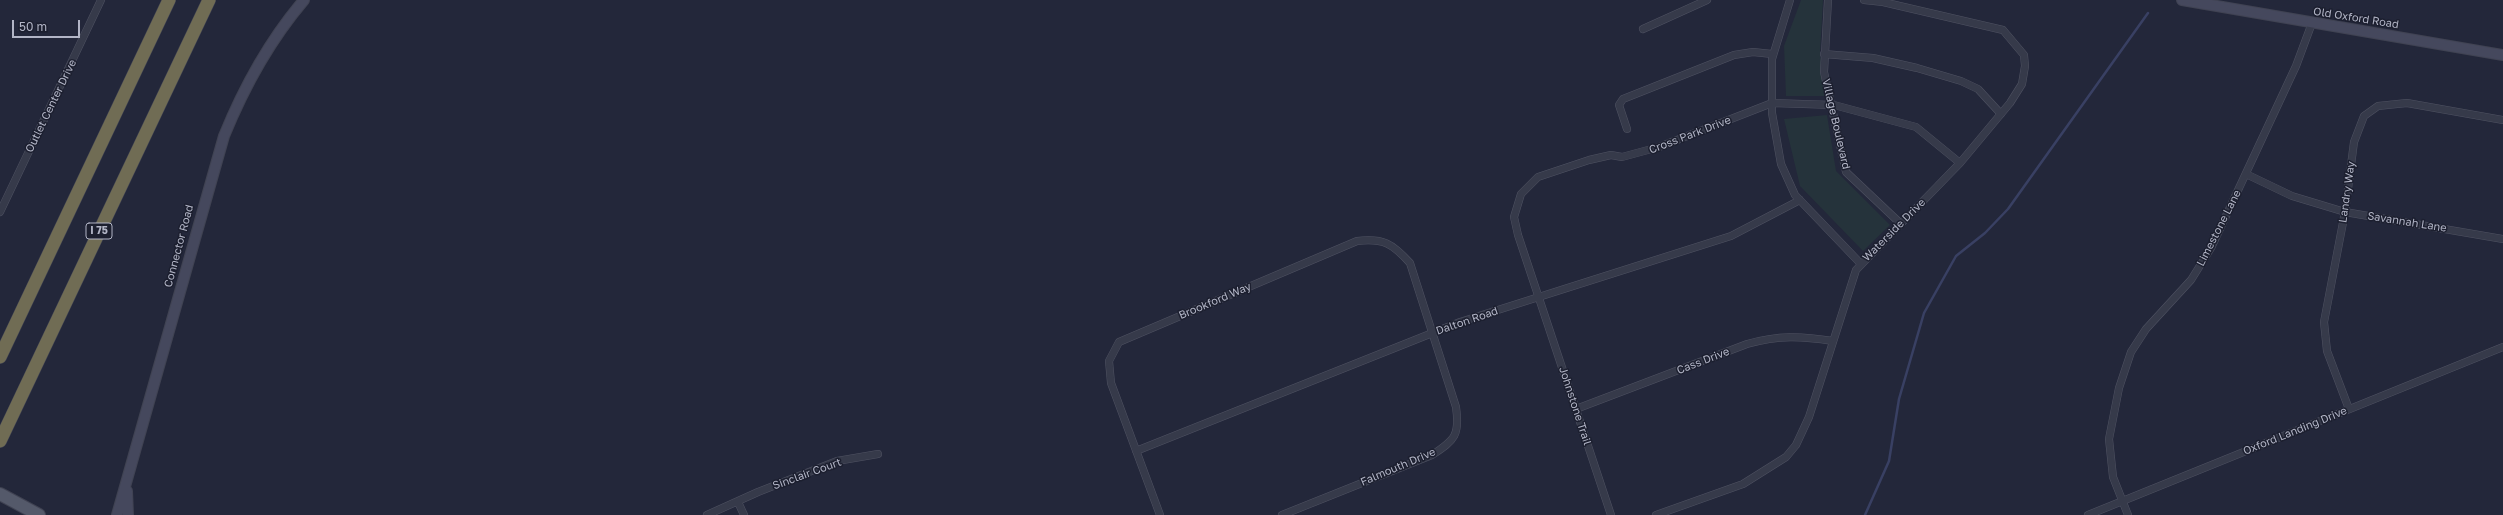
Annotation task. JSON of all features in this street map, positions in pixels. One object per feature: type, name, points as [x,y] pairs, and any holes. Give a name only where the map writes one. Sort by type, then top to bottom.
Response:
[{"type":"highway","points":[[0,356],[169,0]]},
{"type":"highway","name":"I 75","points":[[0,441],[198,22],[210,0]]},
{"type":"main road","name":"Connector Road","points":[[117,515],[196,229],[224,136],[241,96],[262,58],[304,0]]},
{"type":"main road","name":"Old Oxford Road","points":[[2182,0],[2503,55]]},
{"type":"main road","points":[[126,484],[128,515]]},
{"type":"main road","points":[[4,496],[39,515]]},
{"type":"street","name":"Outlet Center Drive","points":[[0,212],[102,0]]},
{"type":"street","points":[[1643,30],[1707,0]]},
{"type":"street","points":[[1790,0],[1772,54],[1772,103],[1781,164],[1787,181],[1800,200],[1861,264]]},
{"type":"street","name":"Village Boulevard","points":[[1828,0],[1824,72],[1846,172],[1851,179],[1901,224]]},
{"type":"street","name":"Waterside Drive","points":[[1656,515],[1743,484],[1786,457],[1796,445],[1809,417],[1852,280],[1861,264],[1960,163],[2001,114],[2022,84],[2025,66],[2024,55],[2003,30],[1883,2],[1864,0]]},
{"type":"street","name":"Limestone Lane","points":[[2128,515],[2113,477],[2108,439],[2119,388],[2131,352],[2146,328],[2191,280],[2211,248],[2296,66],[2312,23]]},
{"type":"street","points":[[1627,129],[1620,114],[1619,104],[1622,99],[1734,55],[1753,52],[1772,54]]},
{"type":"street","points":[[1824,54],[1873,58],[1961,81],[1978,89],[2001,114]]},
{"type":"street","name":"Cross Park Drive","points":[[1540,297],[1514,218],[1521,194],[1538,177],[1589,160],[1646,152],[1772,103],[1831,105],[1916,127],[1960,163]]},
{"type":"street","name":"Landry Way","points":[[2349,409],[2327,351],[2324,322],[2345,212],[2354,142],[2364,116],[2378,106],[2407,103],[2503,120]]},
{"type":"street","name":"Savannah Lane","points":[[2246,174],[2292,196],[2345,212],[2503,239]]},
{"type":"street","name":"Dalton Road","points":[[1136,451],[1432,332],[1731,236],[1800,200]]},
{"type":"street","name":"Brookford Way","points":[[1160,515],[1111,384],[1110,361],[1119,342],[1357,241],[1374,239],[1384,241],[1397,249],[1410,262],[1432,332]]},
{"type":"street","name":"Johnstone Trail","points":[[1540,297],[1611,515]]},
{"type":"street","name":"Falmouth Drive","points":[[1282,515],[1432,455],[1450,444],[1459,426],[1456,407],[1432,332]]},
{"type":"street","name":"Cass Drive","points":[[1576,409],[1747,344],[1771,337],[1792,336],[1833,341]]},
{"type":"street","name":"Oxford Landing Drive","points":[[2088,515],[2503,347]]},
{"type":"street","name":"Sinclair Court","points":[[707,515],[837,462],[878,454]]},
{"type":"street","points":[[738,502],[744,515]]},
{"type":"shaded area","points":[[1801,0],[1823,0],[1820,53],[1825,96],[1786,96],[1784,46]]},
{"type":"shaded area","points":[[1827,115],[1836,171],[1890,225],[1863,251],[1800,186],[1784,119]]},
{"type":"waterway","points":[[1865,515],[1889,461],[1899,399],[1924,313],[1956,256],[1985,233],[2008,209],[2148,13]]}]
